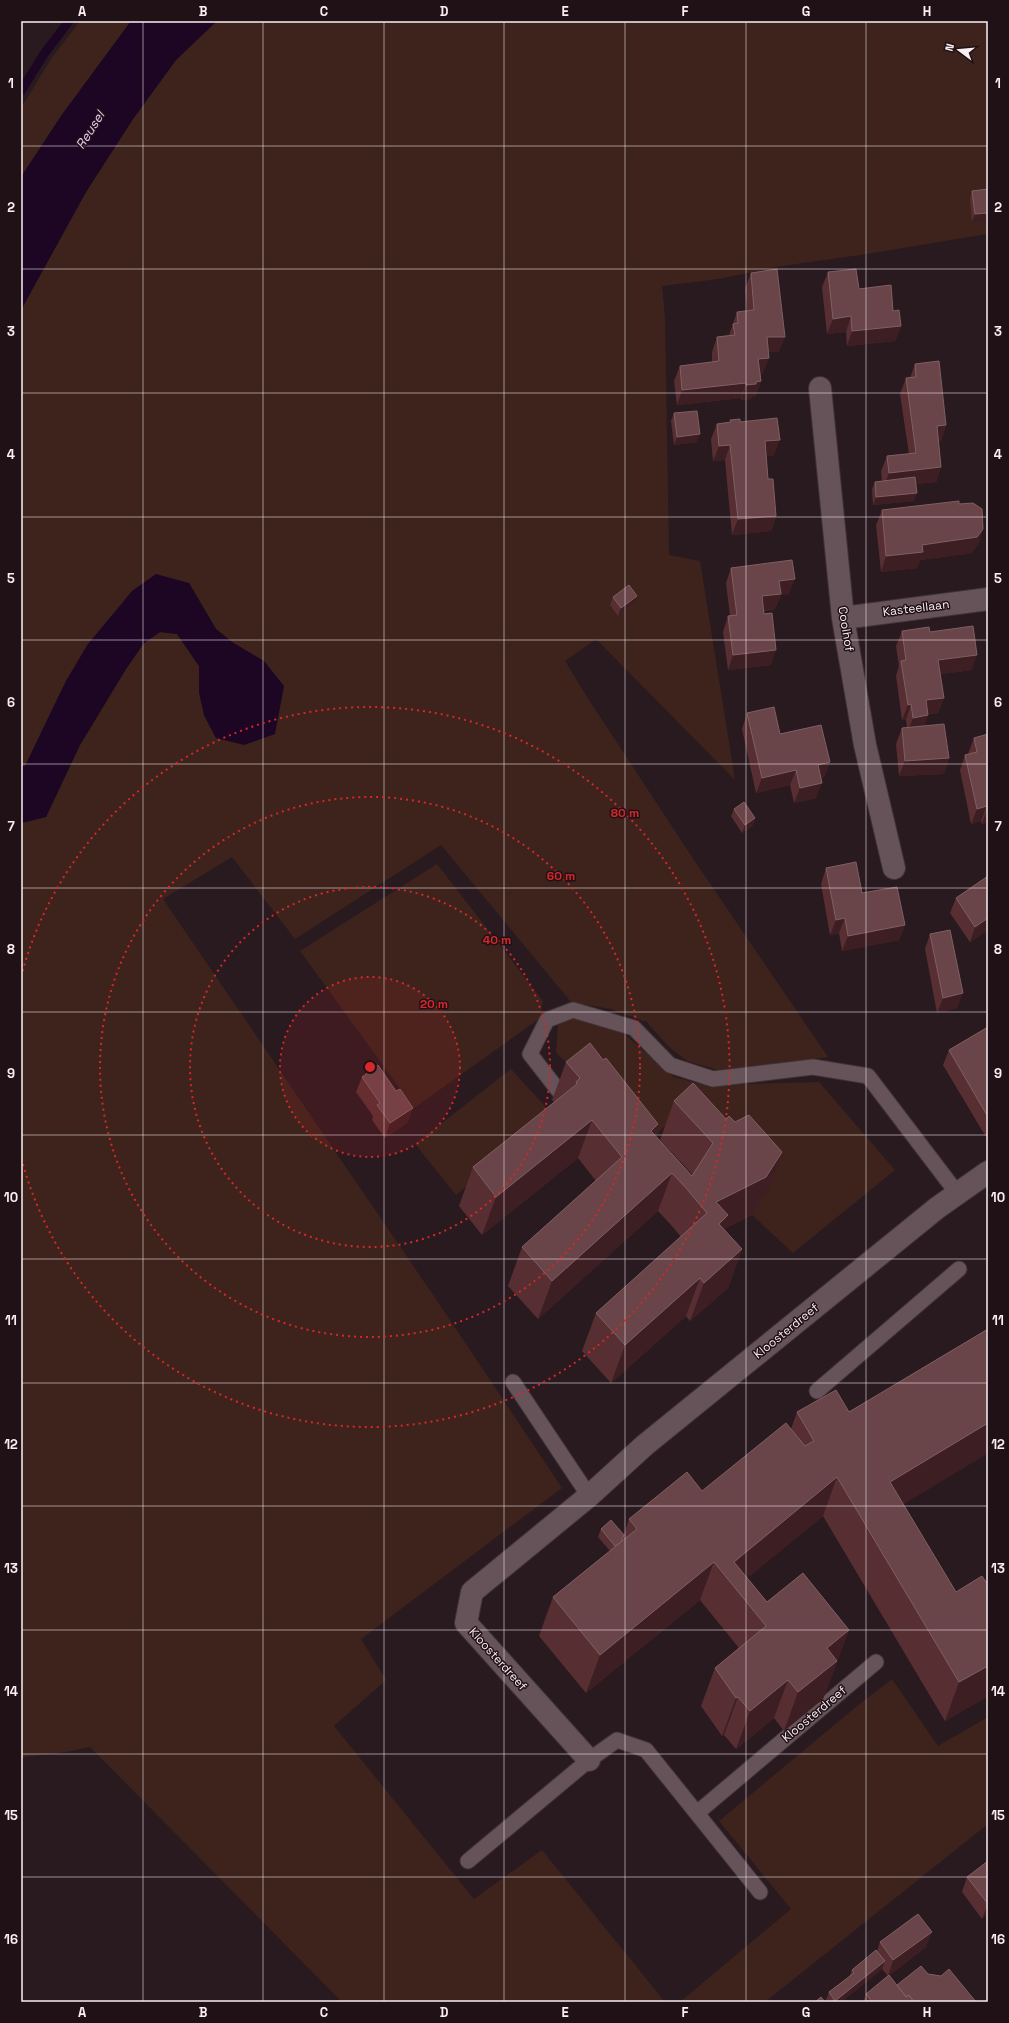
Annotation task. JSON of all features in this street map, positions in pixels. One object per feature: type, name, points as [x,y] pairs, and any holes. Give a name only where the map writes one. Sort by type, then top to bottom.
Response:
[{"type":"street","name":"Coolhof","points":[[820,388],[843,618],[865,745],[894,868]]},
{"type":"street","name":"Kasteellaan","points":[[843,618],[988,599]]},
{"type":"street","name":"Kloosterdreef","points":[[589,1760],[466,1623],[472,1592],[589,1496],[645,1445],[957,1193],[988,1172]]},
{"type":"lane","points":[[558,1090],[530,1054],[547,1020],[573,1010],[634,1028],[670,1065],[713,1078],[813,1067],[868,1076],[957,1193]]},
{"type":"lane","points":[[817,1391],[959,1269]]},
{"type":"lane","points":[[513,1382],[589,1496]]},
{"type":"lane","name":"Kloosterdreef","points":[[697,1814],[876,1662]]},
{"type":"lane","points":[[468,1862],[589,1760],[617,1740],[646,1750],[760,1892]]},
{"type":"shaded area","points":[[80,21],[131,21],[61,116],[21,177],[21,108],[51,59]]},
{"type":"shaded area","points":[[217,21],[988,21],[988,234],[782,266],[718,279],[662,286],[665,317],[669,555],[700,561],[735,780],[596,639],[565,661],[692,857],[828,1057],[718,1070],[687,1061],[668,1046],[646,1021],[611,1009],[571,1002],[441,845],[295,939],[232,857],[163,899],[444,1311],[562,1488],[361,1639],[386,1680],[334,1726],[474,1899],[542,1850],[665,2002],[342,2002],[90,1747],[66,1752],[25,1757],[21,1760],[21,823],[46,817],[80,745],[126,669],[144,643],[160,632],[177,634],[199,666],[199,692],[204,715],[216,738],[232,642],[216,629],[189,583],[88,644],[66,681],[25,766],[21,766],[21,310],[86,192],[133,119],[176,60]]},
{"type":"shaded area","points":[[437,864],[543,1001],[539,1019],[414,1108],[300,951]]},
{"type":"shaded area","points":[[573,1016],[621,1031],[674,1077],[705,1085],[819,1082],[895,1170],[793,1253],[752,1215],[768,1190],[680,1111],[652,1139],[556,1053],[558,1025]]},
{"type":"shaded area","points":[[511,1069],[554,1116],[456,1195],[415,1144]]},
{"type":"shaded area","points":[[892,1679],[938,1746],[988,1717],[988,1824],[765,2002],[680,2002],[791,1909],[719,1821],[857,1706]]},
{"type":"water","name":"Reusel","points":[[131,21],[217,21],[176,60],[133,119],[86,192],[21,310],[21,177],[61,116]]},
{"type":"water","points":[[156,574],[189,583],[216,629],[232,642],[264,661],[284,686],[275,734],[244,745],[216,738],[204,715],[199,692],[199,666],[177,634],[160,632],[144,643],[126,669],[80,745],[46,817],[21,823],[21,766],[25,766],[66,681],[88,644],[132,591]]},
{"type":"building","points":[[988,189],[988,213],[975,214],[972,191]]},
{"type":"building","points":[[777,269],[785,337],[767,337],[769,358],[758,359],[761,381],[756,382],[756,384],[746,385],[746,383],[682,390],[680,366],[719,361],[717,337],[735,335],[733,324],[738,323],[737,312],[754,310],[751,273]]},
{"type":"building","points":[[856,269],[859,289],[891,285],[893,311],[899,310],[901,326],[852,331],[851,316],[833,319],[828,272]]},
{"type":"building","points":[[939,361],[946,425],[937,426],[941,467],[889,473],[887,456],[916,453],[906,378],[916,377],[915,364]]},
{"type":"building","points":[[697,411],[700,434],[677,437],[674,413]]},
{"type":"building","points":[[777,418],[780,440],[765,441],[768,479],[773,479],[776,516],[738,519],[730,445],[719,446],[717,424],[740,419],[740,422]]},
{"type":"building","points":[[915,477],[917,493],[876,497],[875,482]]},
{"type":"building","points":[[959,501],[959,504],[973,503],[982,509],[983,529],[977,537],[922,545],[923,552],[886,556],[882,510]]},
{"type":"building","points":[[792,560],[795,579],[779,581],[781,594],[762,596],[764,614],[772,613],[776,650],[733,655],[728,616],[737,615],[731,568]]},
{"type":"building","points":[[629,585],[637,596],[621,608],[613,597]]},
{"type":"building","points":[[973,626],[977,655],[938,660],[944,698],[926,700],[928,715],[913,718],[911,704],[908,705],[901,661],[906,660],[902,631],[929,627],[930,632]]},
{"type":"building","points":[[774,707],[780,734],[821,725],[830,762],[818,765],[822,783],[800,788],[796,770],[762,778],[747,713]]},
{"type":"building","points":[[944,724],[949,758],[905,761],[902,728]]},
{"type":"building","points":[[988,734],[988,808],[987,809],[987,806],[977,809],[965,755],[977,752],[974,738]]},
{"type":"building","points":[[744,802],[755,818],[745,825],[734,809]]},
{"type":"building","points":[[856,862],[862,893],[897,887],[905,925],[848,936],[845,918],[836,920],[826,868]]},
{"type":"building","points":[[988,876],[988,918],[975,927],[956,898]]},
{"type":"building","points":[[950,930],[963,993],[943,998],[930,934]]},
{"type":"building","points":[[988,1027],[988,1117],[949,1050]]},
{"type":"building","points":[[590,1043],[603,1060],[606,1058],[658,1124],[651,1131],[692,1176],[713,1143],[674,1101],[693,1083],[726,1119],[729,1116],[735,1122],[749,1115],[782,1152],[766,1177],[716,1202],[728,1215],[719,1224],[742,1249],[704,1283],[700,1278],[625,1345],[596,1313],[707,1213],[686,1188],[672,1173],[552,1281],[522,1247],[622,1157],[592,1120],[496,1197],[473,1167],[577,1084],[576,1082],[580,1078],[566,1062]]},
{"type":"building","points":[[378,1065],[396,1091],[400,1089],[413,1108],[390,1123],[377,1105],[380,1103],[362,1077]]},
{"type":"building","points":[[988,1329],[988,1423],[890,1482],[956,1592],[982,1576],[986,1582],[988,1581],[988,1666],[959,1682],[837,1477],[734,1562],[767,1602],[803,1573],[849,1630],[827,1648],[837,1661],[798,1692],[788,1680],[750,1711],[738,1697],[736,1698],[715,1668],[766,1626],[714,1562],[600,1655],[553,1597],[637,1529],[629,1519],[687,1472],[702,1491],[786,1423],[805,1446],[814,1441],[797,1412],[836,1390],[849,1412]]},
{"type":"building","points":[[611,1520],[624,1535],[621,1542],[615,1546],[601,1529]]},
{"type":"building","points":[[988,1861],[988,1904],[967,1877]]},
{"type":"building","points":[[918,1914],[932,1932],[893,1960],[880,1942]]},
{"type":"building","points":[[876,1950],[885,1961],[835,2001],[829,1992],[854,1973],[852,1970]]},
{"type":"building","points":[[921,1966],[928,1974],[941,1976],[949,1969],[976,2002],[914,2002],[909,1995],[906,1997],[897,1985]]},
{"type":"building","points":[[889,1975],[906,1997],[909,1995],[914,2002],[872,2002],[866,1994]]},
{"type":"building","points":[[821,1997],[825,2002],[815,2002]]},
{"type":"waterway","points":[[21,91],[44,54],[69,21]]}]
